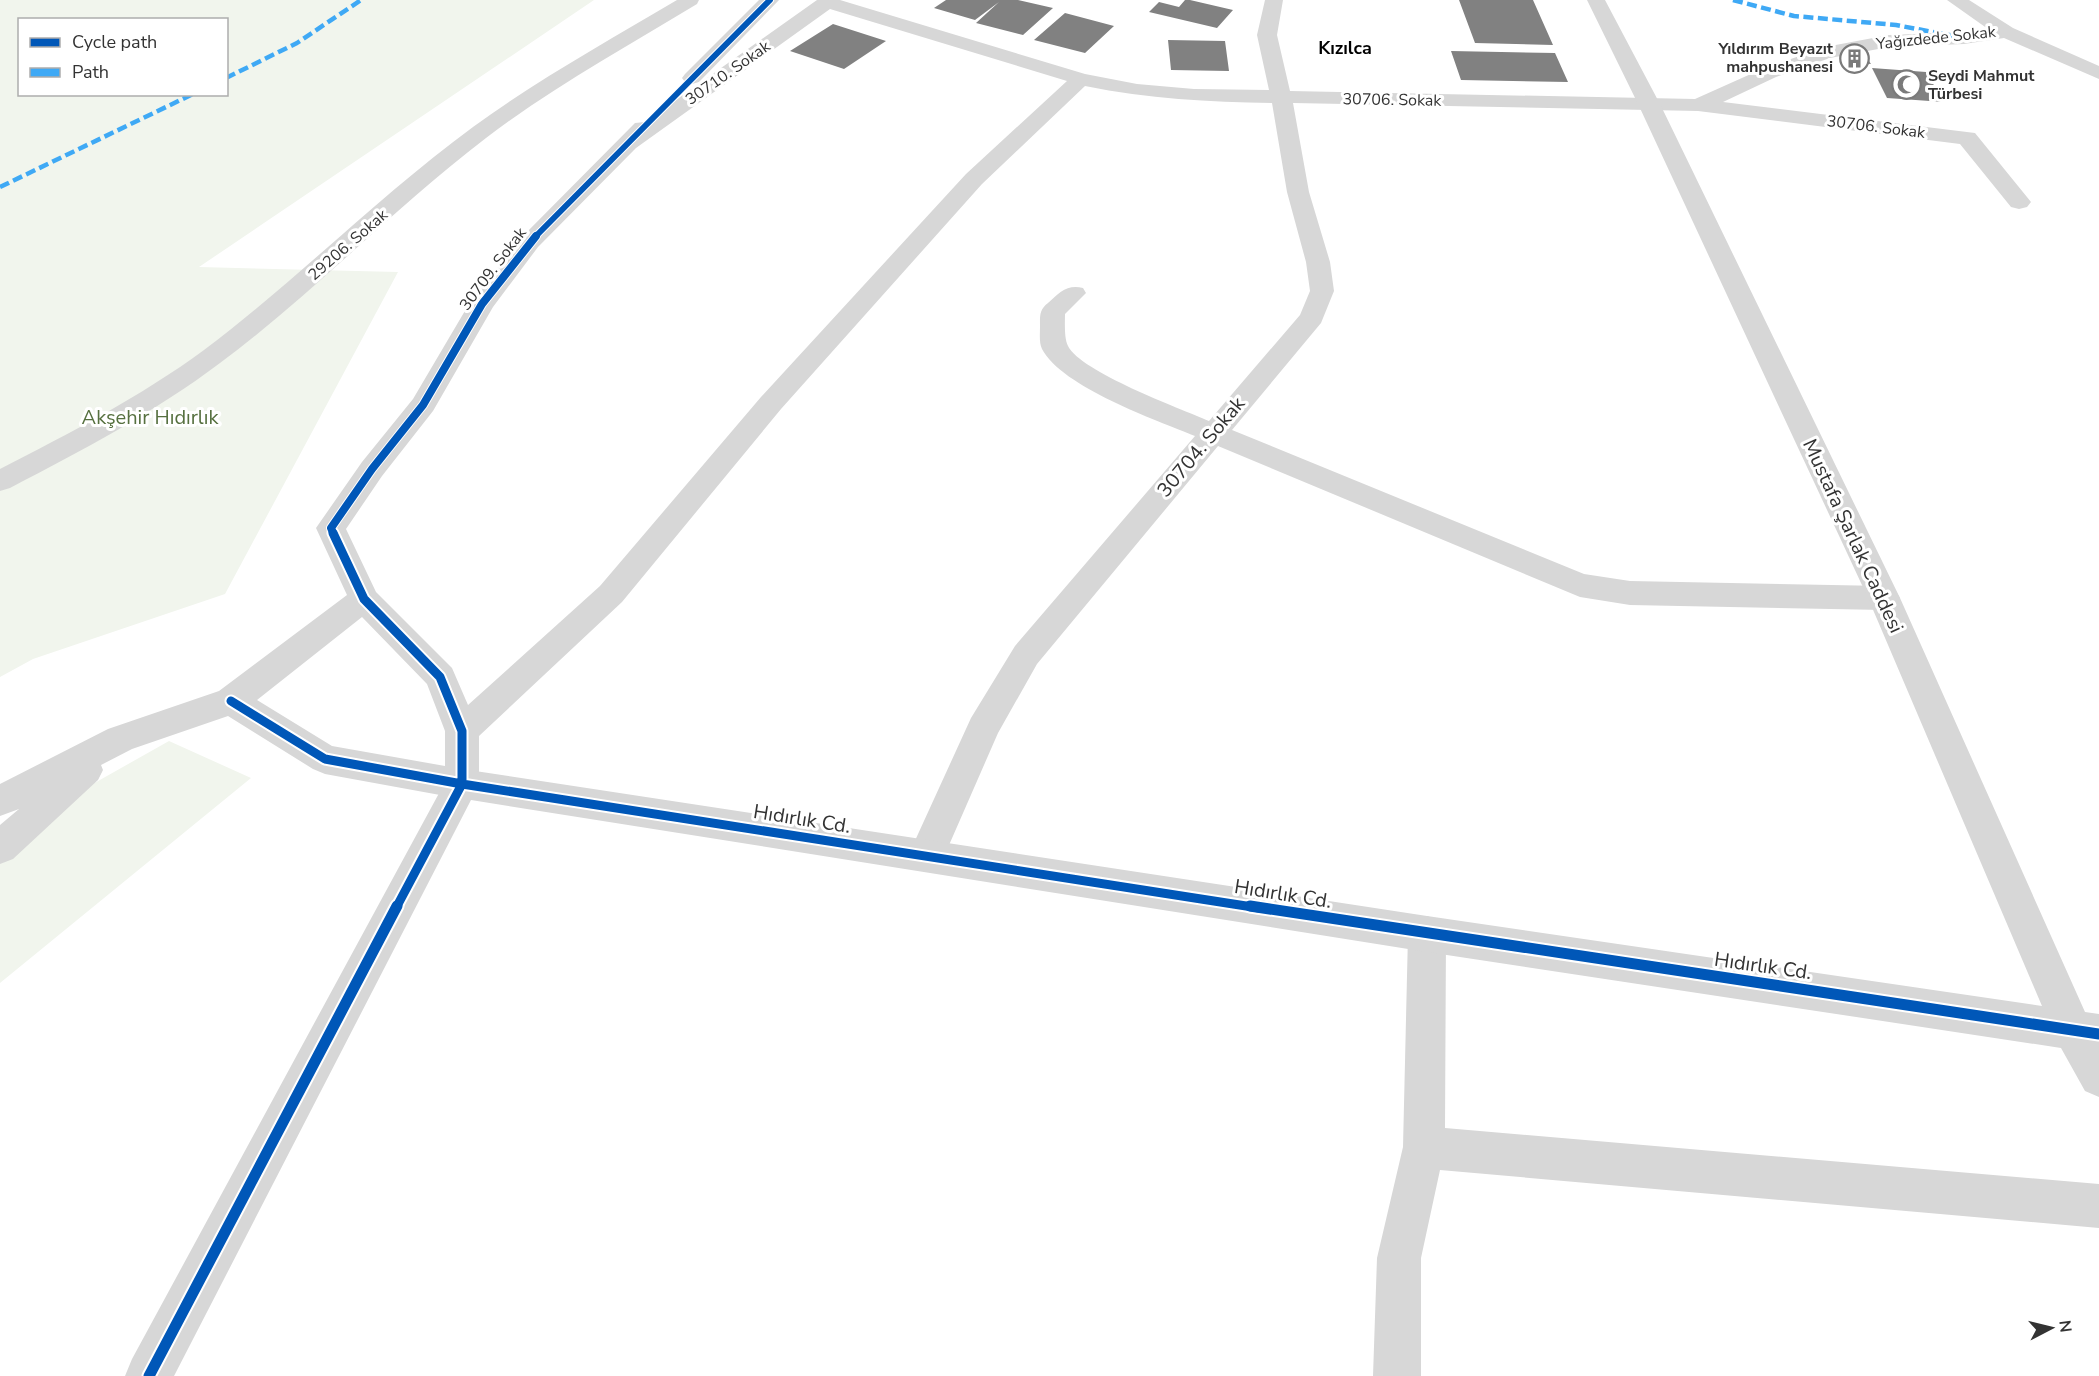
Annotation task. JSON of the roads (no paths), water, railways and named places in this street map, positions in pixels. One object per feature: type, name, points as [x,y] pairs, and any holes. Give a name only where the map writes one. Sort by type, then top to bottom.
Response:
[{"type":"street","name":"29206. Sokak","points":[[0,481],[97,431],[171,386],[241,334],[479,133],[541,91],[690,0]]},
{"type":"street","name":"30709. Sokak","points":[[364,599],[331,528],[372,469],[423,405],[482,303],[530,242],[770,0]]},
{"type":"street","name":"30704. Sokak","points":[[926,856],[983,728],[1026,655],[1312,317],[1322,291],[1318,262],[1298,192],[1289,131],[1267,35],[1274,0]]},
{"type":"street","name":"Mustafa Şarlak Caddesi","points":[[1596,0],[1650,106],[1884,598],[2085,1031],[2099,1077]]},
{"type":"street","points":[[1956,0],[2006,32],[2099,73]]},
{"type":"street","name":"30710. Sokak","points":[[629,143],[827,2]]},
{"type":"street","name":"30706. Sokak","points":[[827,2],[1081,80],[1137,90],[1194,95],[1650,106],[1698,105],[1967,138],[2019,201]]},
{"type":"street","name":"Yağızdede Sokak","points":[[1698,105],[1769,73],[1825,53],[1889,41],[1964,38],[2006,32]]},
{"type":"street","points":[[462,731],[611,594],[771,403],[974,179],[1081,80]]},
{"type":"street","points":[[1074,293],[1052,312],[1054,347],[1071,367],[1136,401],[1580,585],[1630,593],[1884,598]]},
{"type":"street","points":[[0,801],[120,739],[231,701],[364,599],[440,677],[462,731],[462,784],[149,1376]]},
{"type":"street","name":"Hıdırlık Cd.","points":[[231,701],[325,759],[462,784],[1427,934],[2085,1031]]},
{"type":"street","points":[[0,848],[120,739]]},
{"type":"street","points":[[1397,1376],[1400,1258],[1424,1147],[1427,934]]},
{"type":"street","points":[[1424,1147],[2099,1206]]},
{"type":"place","name":"Yıldırım Beyazıt mahpushanesi","points":[[1854,58]]},
{"type":"place","name":"Seydi Mahmut Türbesi","points":[[1907,85]]},
{"type":"district","name":"Kızılca","points":[[1345,48]]},
{"type":"park label","name":"Akşehir Hıdırlık","points":[[150,417]]}]
